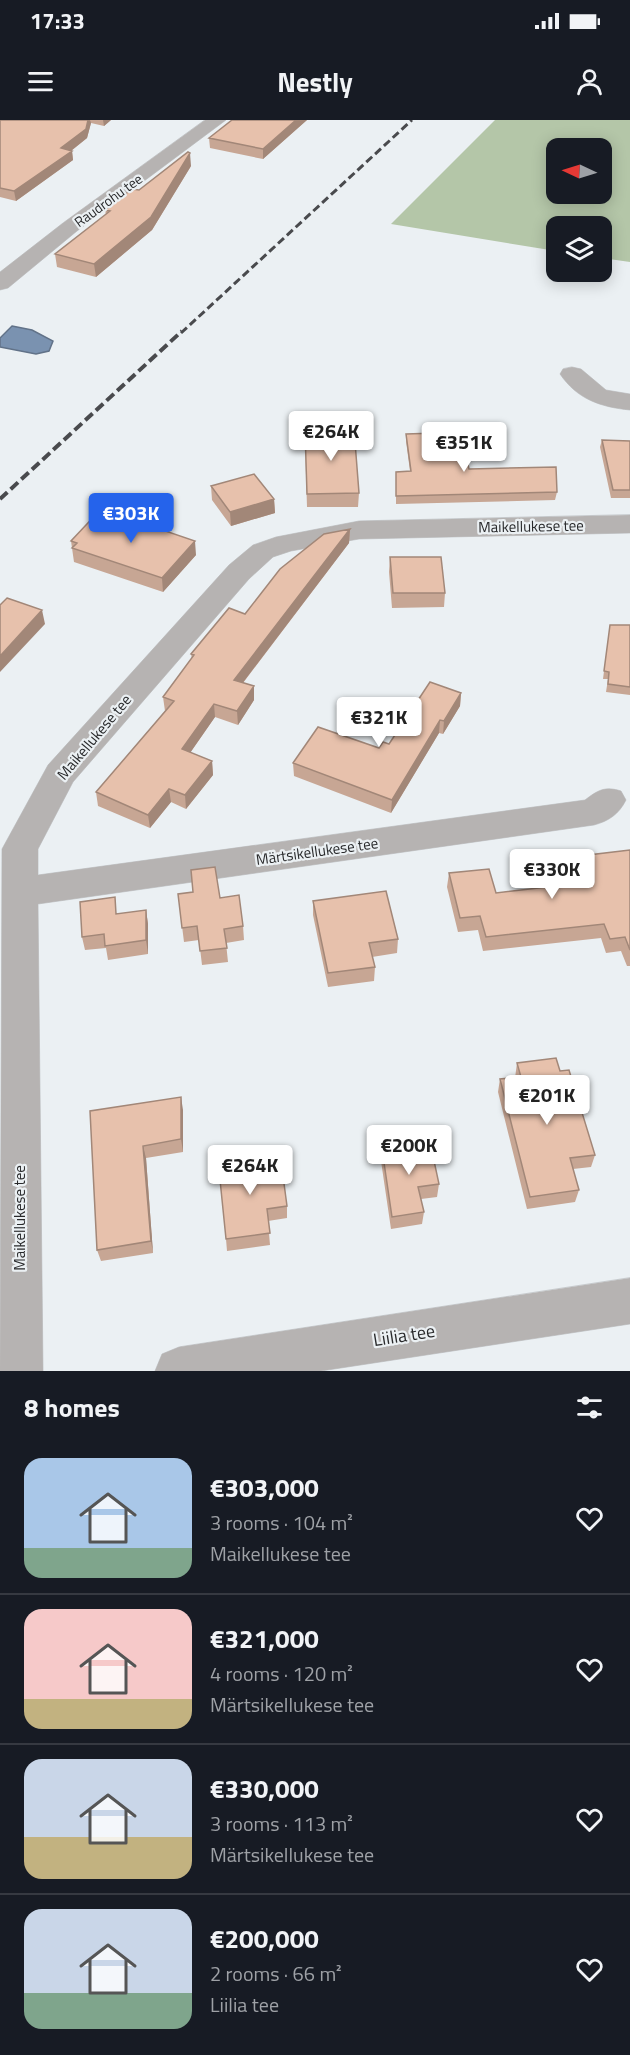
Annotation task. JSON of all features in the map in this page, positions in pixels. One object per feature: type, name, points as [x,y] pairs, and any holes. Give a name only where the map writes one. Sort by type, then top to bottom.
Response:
[{"type":"street","name":"Raudrohu tee","points":[[0,282],[70,227],[217,120]]},
{"type":"street","points":[[572,374],[587,391],[601,398],[630,402]]},
{"type":"street","name":"Maikellukese tee","points":[[18,1371],[20,849],[60,774],[239,572],[263,551],[286,543],[359,530],[630,524]]},
{"type":"street","name":"Märtsikellukese tee","points":[[21,892],[594,812],[609,800]]},
{"type":"street","name":"Liilia tee","points":[[179,1371],[283,1353],[630,1301]]},
{"type":"green space","points":[[495,120],[630,120],[630,262],[612,259],[612,216],[546,216],[546,249],[391,224]]},
{"type":"water","points":[[12,326],[32,330],[53,341],[49,351],[36,354],[0,347],[0,338]]},
{"type":"building","points":[[0,120],[88,120],[86,129],[61,148],[72,151],[14,191],[0,188]]},
{"type":"building","points":[[232,120],[296,120],[263,149],[209,138]]},
{"type":"building","points":[[188,152],[190,153],[151,217],[94,264],[55,254],[110,211],[105,210],[132,189],[139,190]]},
{"type":"building","points":[[354,429],[359,493],[307,494],[305,430]]},
{"type":"building","points":[[437,433],[438,445],[464,445],[469,469],[556,467],[557,492],[396,496],[396,472],[411,471],[406,434]]},
{"type":"building","points":[[602,440],[630,441],[630,490],[613,490]]},
{"type":"building","points":[[254,474],[274,499],[230,512],[211,486]]},
{"type":"building","points":[[101,509],[195,541],[162,578],[72,548],[77,543],[71,541]]},
{"type":"building","points":[[350,529],[234,680],[254,686],[237,711],[214,704],[182,749],[212,761],[185,795],[169,789],[148,815],[96,792],[174,701],[163,697],[194,655],[191,654],[229,608],[245,614],[280,569],[324,534]]},
{"type":"building","points":[[390,557],[441,557],[445,593],[393,593]]},
{"type":"building","points":[[7,598],[42,610],[0,656],[0,605]]},
{"type":"building","points":[[610,625],[630,625],[630,687],[608,684],[609,672],[604,671]]},
{"type":"building","points":[[430,682],[461,693],[444,721],[440,720],[392,800],[293,763],[318,727],[379,748],[383,742],[389,744]]},
{"type":"building","points":[[630,850],[630,950],[625,937],[610,939],[604,924],[486,937],[480,916],[460,918],[449,873],[489,869],[496,893],[590,882],[580,856]]},
{"type":"building","points":[[215,867],[220,898],[239,895],[243,926],[224,929],[227,948],[200,951],[197,926],[182,928],[178,894],[193,892],[191,870]]},
{"type":"building","points":[[386,891],[398,939],[369,943],[375,967],[328,973],[313,901]]},
{"type":"building","points":[[115,897],[116,914],[146,910],[146,940],[105,946],[104,934],[82,937],[80,902]]},
{"type":"building","points":[[556,1058],[560,1071],[569,1070],[595,1155],[570,1158],[579,1190],[530,1197],[500,1079],[521,1077],[517,1063]]},
{"type":"building","points":[[181,1097],[181,1139],[143,1146],[151,1241],[97,1250],[90,1111]]},
{"type":"building","points":[[430,1142],[439,1184],[418,1187],[424,1212],[392,1217],[382,1149]]},
{"type":"building","points":[[245,1157],[245,1165],[281,1161],[287,1206],[267,1209],[270,1233],[226,1239],[218,1160]]},
{"type":"railway","points":[[181,333],[412,120]]},
{"type":"railway","points":[[0,499],[182,331]]}]
